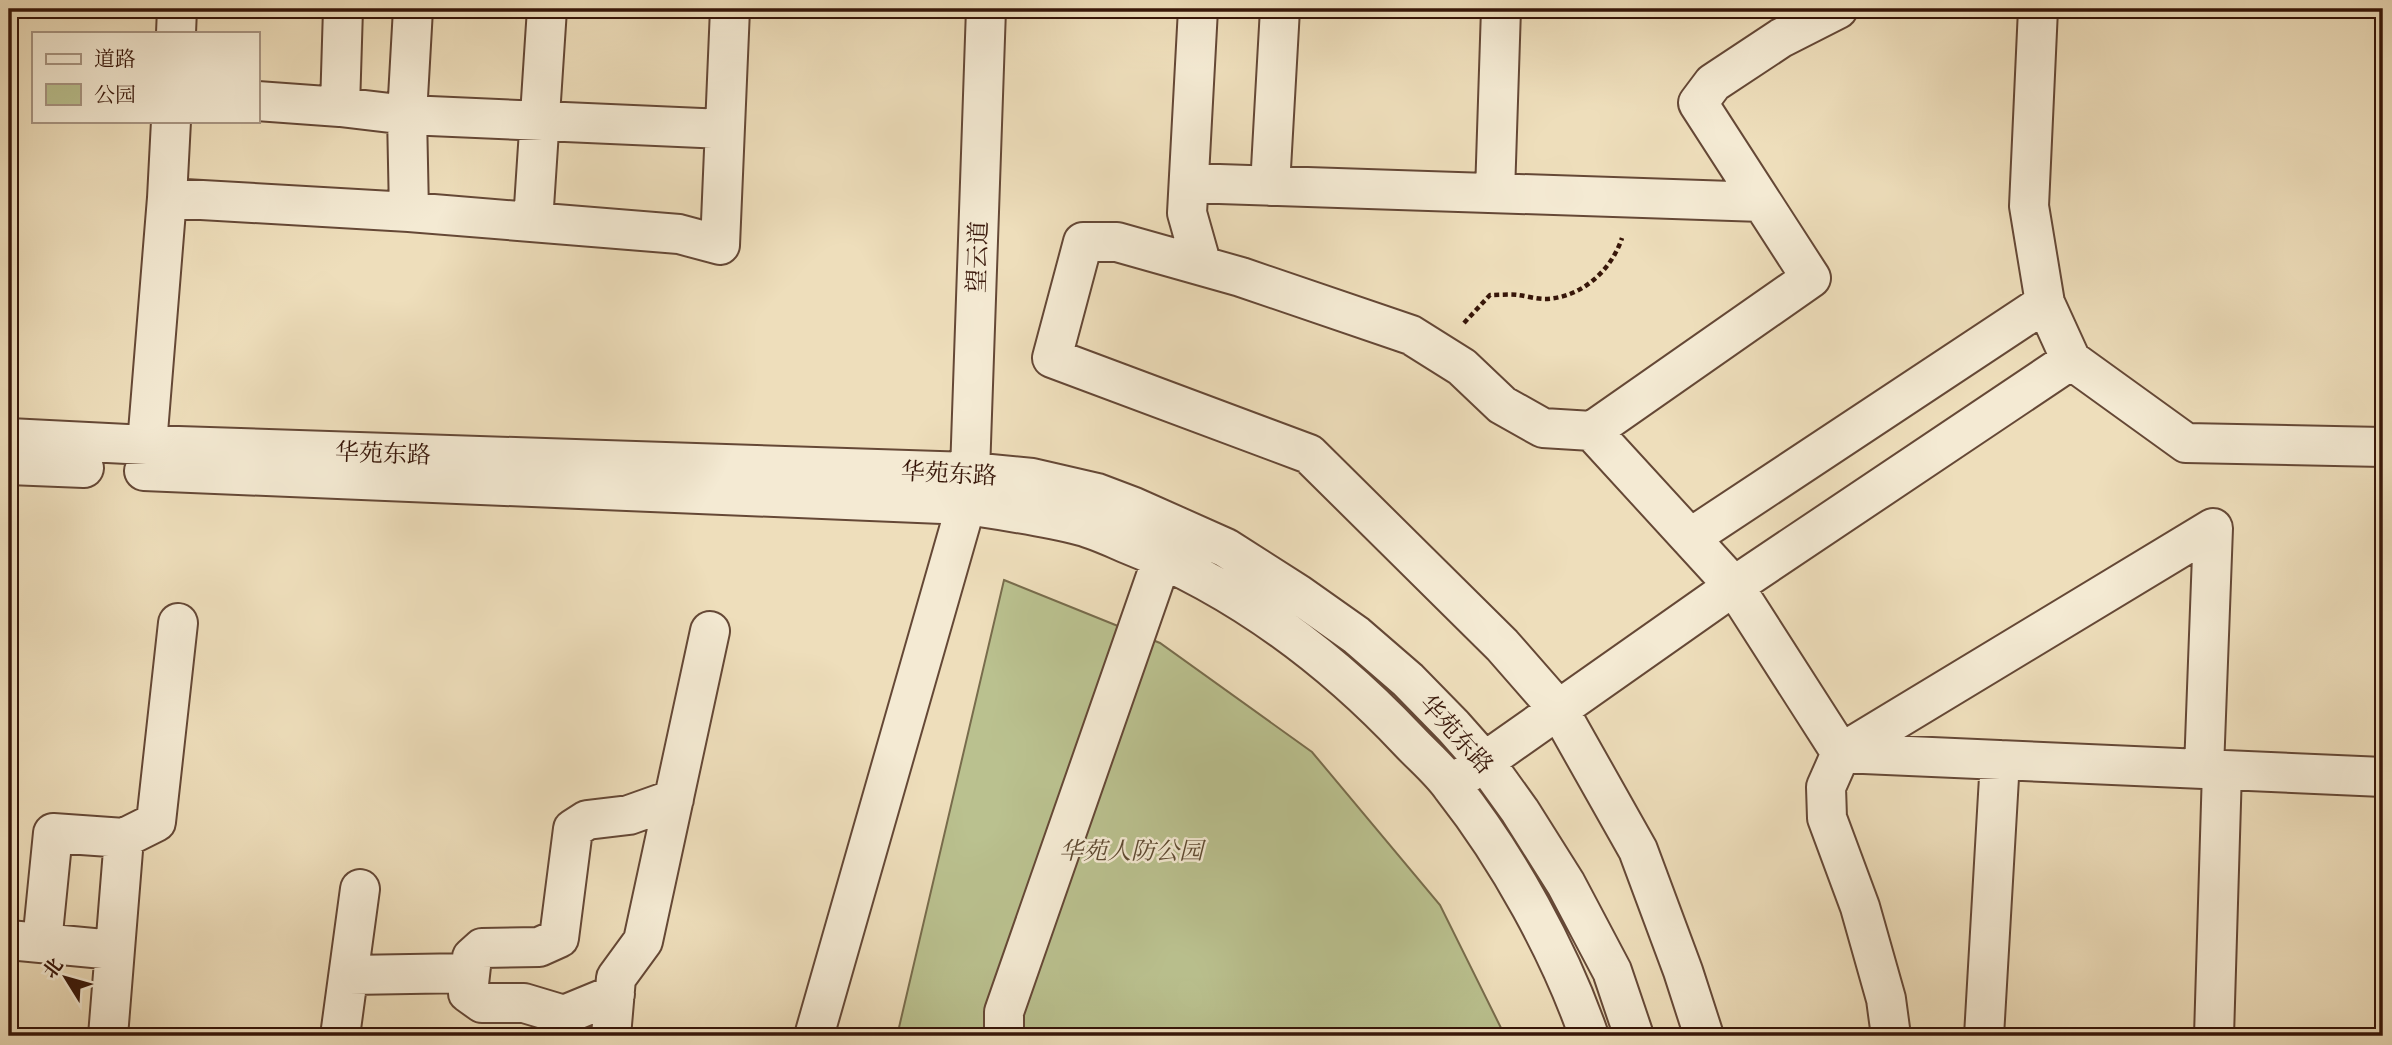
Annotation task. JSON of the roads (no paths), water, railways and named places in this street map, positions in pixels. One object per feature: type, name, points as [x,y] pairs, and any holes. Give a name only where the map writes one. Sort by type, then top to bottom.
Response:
[{"type":"street","points":[[176,32],[177,9]]},
{"type":"street","points":[[340,107],[343,9]]},
{"type":"street","points":[[409,212],[407,115],[413,9]]},
{"type":"street","points":[[534,222],[547,9]]},
{"type":"street","points":[[167,198],[409,212],[679,234],[720,245],[730,9]]},
{"type":"street","name":"望云道","points":[[814,1036],[968,489],[986,9]]},
{"type":"street","points":[[1198,9],[1187,213],[1202,266]]},
{"type":"street","points":[[1270,186],[1280,9]]},
{"type":"street","points":[[1495,193],[1501,9]]},
{"type":"street","points":[[1704,1036],[1638,850],[1559,710],[1502,645],[1309,454],[1052,359],[1083,242],[1117,242],[1241,277],[1411,335],[1462,367],[1502,405],[1543,428],[1592,431],[1811,278],[1698,103],[1713,83],[1781,38],[1782,19],[1838,9]]},
{"type":"street","points":[[2038,9],[2029,205],[2045,303],[2071,359],[2186,443],[2383,447]]},
{"type":"street","points":[[259,102],[340,107],[407,115],[724,129]]},
{"type":"street","points":[[146,458],[171,122]]},
{"type":"street","points":[[1189,183],[1762,202]]},
{"type":"street","points":[[1690,538],[2045,303]]},
{"type":"street","points":[[1451,785],[1734,586],[2071,359]]},
{"type":"street","points":[[1592,431],[1734,586],[1841,753]]},
{"type":"street","name":"华苑东路","points":[[9,438],[146,458]]},
{"type":"street","name":"华苑东路","points":[[9,465],[146,458],[968,489],[1027,514],[1083,527],[1226,548],[1356,635],[1408,680],[1484,761],[1520,811],[1566,884],[1612,971],[1634,1036]]},
{"type":"street","points":[[1891,1036],[1886,999],[1860,907],[1827,818],[1826,787],[1841,753],[2213,528],[2214,1036]]},
{"type":"street","points":[[1004,1036],[1004,1012],[1168,541]]},
{"type":"street","name":"华苑东路","points":[[1168,541],[1233,595],[1300,641],[1348,680],[1451,785],[1484,832],[1532,910],[1573,990],[1589,1036]]},
{"type":"street","points":[[114,950],[25,942],[53,833],[124,838],[156,822],[178,623]]},
{"type":"street","points":[[611,1036],[616,978],[643,941],[710,631]]},
{"type":"street","points":[[1841,753],[2383,777]]},
{"type":"street","points":[[1984,1036],[2000,760]]},
{"type":"street","points":[[615,994],[564,1015],[524,1003],[482,1003],[468,993],[472,957],[482,947],[539,947],[559,938],[573,829],[587,820],[629,815],[674,799]]},
{"type":"street","points":[[107,1036],[124,838]]},
{"type":"street","points":[[340,1036],[360,889]]},
{"type":"street","points":[[350,975],[470,973]]},
{"type":"park label","name":"华苑人防公园","points":[[1131,850]]}]
